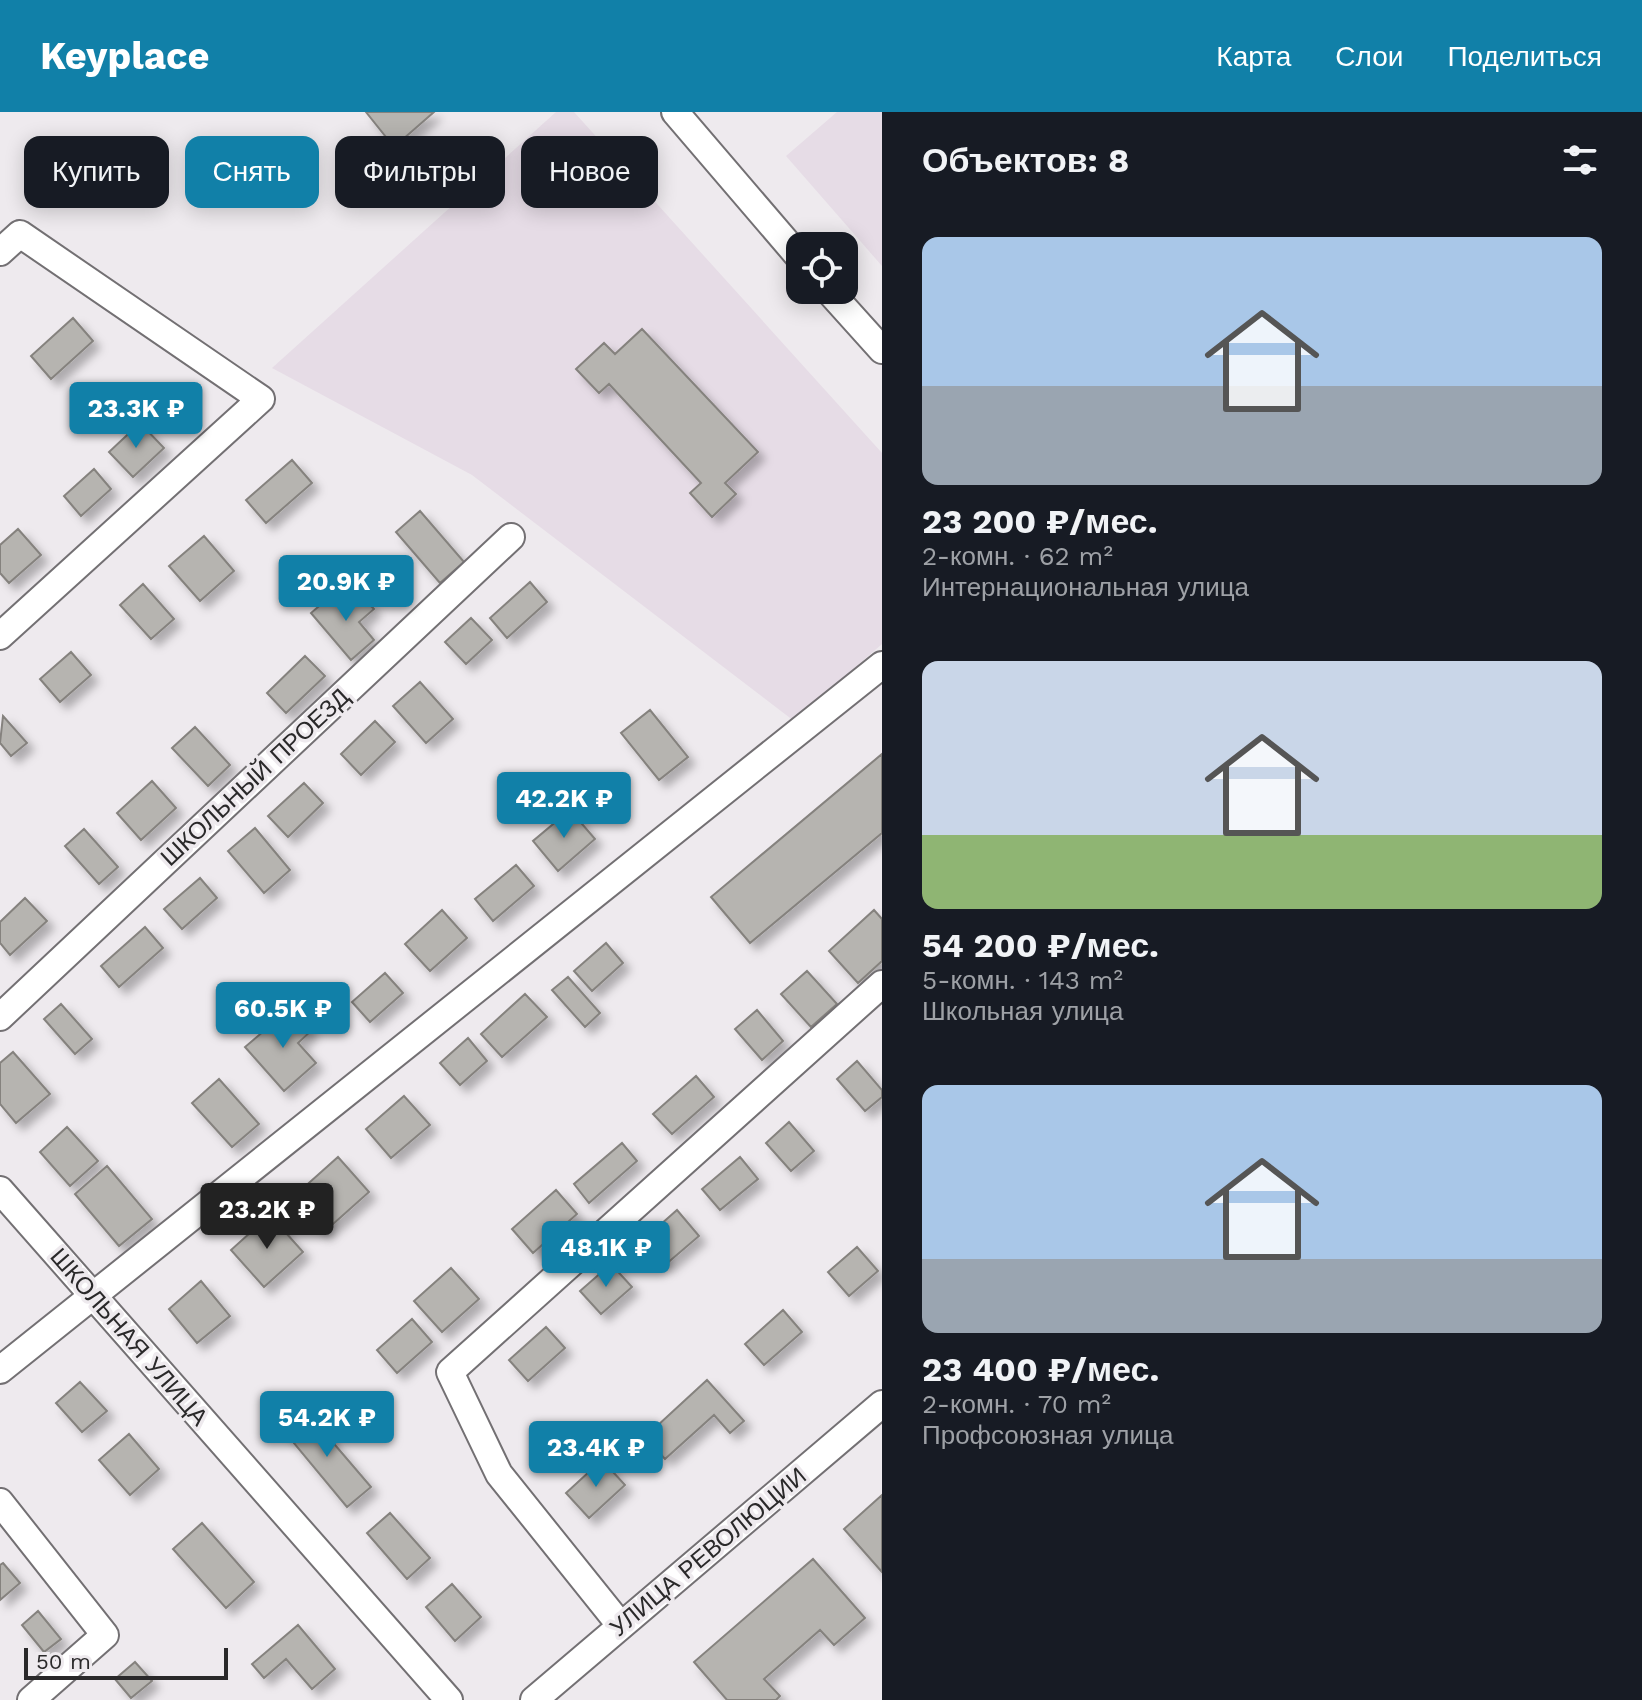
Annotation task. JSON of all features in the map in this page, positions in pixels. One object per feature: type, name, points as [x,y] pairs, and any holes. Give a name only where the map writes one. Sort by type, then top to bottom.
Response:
[{"type":"street","points":[[675,112],[786,242]]},
{"type":"street","points":[[0,252],[20,234],[261,399],[0,636]]},
{"type":"street","points":[[841,304],[882,350]]},
{"type":"street","name":"ШКОЛЬНЫЙ ПРОЕЗД","points":[[0,1017],[511,537]]},
{"type":"street","points":[[0,1370],[882,665]]},
{"type":"street","points":[[621,1626],[499,1474],[450,1372],[882,984]]},
{"type":"street","name":"ШКОЛЬНАЯ УЛИЦА","points":[[0,1190],[449,1700]]},
{"type":"street","name":"УЛИЦА РЕВОЛЮЦИИ","points":[[534,1700],[882,1404]]},
{"type":"street","points":[[0,1502],[105,1635],[31,1700]]},
{"type":"shaded area","points":[[556,112],[574,112],[596,136],[529,136]]},
{"type":"shaded area","points":[[837,112],[882,112],[882,266],[858,238],[858,232],[852,232],[786,156]]},
{"type":"shaded area","points":[[521,144],[521,208],[658,208],[658,205],[882,453],[882,644],[794,721],[472,475],[272,368],[450,208],[505,208],[505,158]]},
{"type":"building","points":[[366,112],[434,112],[407,136],[385,136]]},
{"type":"building","points":[[73,318],[93,341],[51,379],[31,356]]},
{"type":"building","points":[[642,329],[758,452],[725,483],[736,494],[712,517],[690,493],[701,483],[609,384],[599,393],[576,369],[604,343],[615,354]]},
{"type":"building","points":[[140,423],[164,448],[133,477],[109,452]]},
{"type":"building","points":[[292,460],[312,483],[266,523],[246,500]]},
{"type":"building","points":[[94,469],[111,489],[81,516],[64,496]]},
{"type":"building","points":[[420,511],[464,562],[440,583],[396,532]]},
{"type":"building","points":[[18,529],[41,555],[9,583],[0,573],[0,545]]},
{"type":"building","points":[[204,536],[234,571],[200,601],[169,566]]},
{"type":"building","points":[[530,582],[547,602],[507,638],[490,618]]},
{"type":"building","points":[[143,584],[174,619],[151,639],[120,605]]},
{"type":"building","points":[[358,592],[374,609],[359,622],[374,640],[351,660],[311,613],[332,595],[341,606]]},
{"type":"building","points":[[471,618],[492,640],[466,664],[445,642]]},
{"type":"building","points":[[71,652],[91,675],[60,702],[40,679]]},
{"type":"building","points":[[305,656],[325,676],[286,713],[267,693]]},
{"type":"building","points":[[420,682],[453,719],[426,743],[393,706]]},
{"type":"building","points":[[650,710],[688,757],[659,780],[621,733]]},
{"type":"building","points":[[3,716],[27,743],[11,756],[0,743]]},
{"type":"building","points":[[375,721],[395,742],[361,775],[341,754]]},
{"type":"building","points":[[195,727],[230,765],[208,786],[172,748]]},
{"type":"building","points":[[882,754],[882,833],[750,943],[711,897]]},
{"type":"building","points":[[152,781],[176,808],[141,840],[117,813]]},
{"type":"building","points":[[304,783],[323,803],[288,837],[268,816]]},
{"type":"building","points":[[570,810],[595,839],[558,871],[533,841]]},
{"type":"building","points":[[255,828],[290,870],[264,893],[228,851]]},
{"type":"building","points":[[84,829],[118,867],[99,884],[65,846]]},
{"type":"building","points":[[516,865],[534,886],[493,921],[475,899]]},
{"type":"building","points":[[200,878],[217,898],[182,929],[164,909]]},
{"type":"building","points":[[25,898],[47,921],[10,955],[0,943],[0,922]]},
{"type":"building","points":[[442,910],[467,938],[430,971],[405,944]]},
{"type":"building","points":[[874,910],[882,919],[882,961],[858,983],[829,951]]},
{"type":"building","points":[[145,927],[163,948],[119,987],[101,966]]},
{"type":"building","points":[[606,943],[623,963],[592,991],[574,971]]},
{"type":"building","points":[[807,971],[837,1004],[811,1027],[781,994]]},
{"type":"building","points":[[385,973],[403,993],[370,1022],[352,1002]]},
{"type":"building","points":[[568,977],[600,1013],[585,1027],[552,990]]},
{"type":"building","points":[[525,994],[547,1017],[502,1057],[481,1034]]},
{"type":"building","points":[[61,1004],[92,1039],[75,1054],[44,1019]]},
{"type":"building","points":[[291,1008],[311,1031],[298,1043],[316,1063],[284,1091],[245,1047]]},
{"type":"building","points":[[757,1010],[783,1041],[762,1060],[735,1029]]},
{"type":"building","points":[[468,1038],[487,1061],[460,1085],[440,1063]]},
{"type":"building","points":[[13,1052],[50,1094],[16,1123],[0,1104],[0,1063]]},
{"type":"building","points":[[857,1061],[882,1090],[882,1097],[865,1111],[837,1079]]},
{"type":"building","points":[[696,1076],[714,1097],[672,1134],[653,1114]]},
{"type":"building","points":[[219,1079],[259,1124],[232,1147],[192,1103]]},
{"type":"building","points":[[404,1096],[430,1125],[391,1158],[366,1129]]},
{"type":"building","points":[[789,1122],[814,1151],[791,1171],[766,1143]]},
{"type":"building","points":[[67,1127],[98,1161],[70,1186],[40,1152]]},
{"type":"building","points":[[622,1143],[637,1161],[589,1203],[574,1184]]},
{"type":"building","points":[[338,1157],[369,1192],[323,1233],[292,1198]]},
{"type":"building","points":[[740,1157],[758,1179],[720,1210],[702,1189]]},
{"type":"building","points":[[107,1166],[152,1219],[119,1246],[75,1194]]},
{"type":"building","points":[[556,1190],[577,1214],[533,1253],[512,1229]]},
{"type":"building","points":[[677,1210],[699,1236],[665,1265],[643,1240]]},
{"type":"building","points":[[270,1215],[303,1252],[264,1287],[231,1250]]},
{"type":"building","points":[[857,1247],[878,1271],[849,1296],[828,1272]]},
{"type":"building","points":[[611,1264],[632,1287],[601,1314],[580,1291]]},
{"type":"building","points":[[451,1268],[479,1299],[442,1332],[414,1301]]},
{"type":"building","points":[[201,1281],[230,1316],[197,1343],[169,1309]]},
{"type":"building","points":[[783,1310],[802,1332],[764,1365],[745,1344]]},
{"type":"building","points":[[412,1319],[432,1342],[397,1373],[377,1350]]},
{"type":"building","points":[[546,1327],[565,1348],[528,1381],[509,1360]]},
{"type":"building","points":[[707,1380],[744,1421],[730,1433],[714,1415],[665,1459],[645,1437]]},
{"type":"building","points":[[80,1382],[107,1411],[82,1432],[56,1403]]},
{"type":"building","points":[[306,1411],[371,1487],[347,1507],[283,1430]]},
{"type":"building","points":[[129,1434],[159,1469],[130,1495],[99,1460]]},
{"type":"building","points":[[602,1460],[625,1485],[589,1518],[566,1493]]},
{"type":"building","points":[[882,1495],[882,1572],[844,1529]]},
{"type":"building","points":[[390,1513],[430,1558],[407,1579],[367,1533]]},
{"type":"building","points":[[202,1523],[254,1582],[226,1608],[173,1549]]},
{"type":"building","points":[[813,1559],[865,1618],[834,1645],[820,1630],[764,1679],[780,1696],[776,1700],[727,1700],[694,1662]]},
{"type":"building","points":[[3,1563],[20,1583],[0,1600],[0,1565]]},
{"type":"building","points":[[452,1584],[481,1617],[455,1641],[426,1607]]},
{"type":"building","points":[[38,1611],[61,1639],[44,1652],[22,1625]]},
{"type":"building","points":[[298,1625],[335,1669],[312,1689],[286,1659],[264,1678],[252,1664]]},
{"type":"building","points":[[135,1662],[152,1681],[131,1698],[115,1679]]}]
